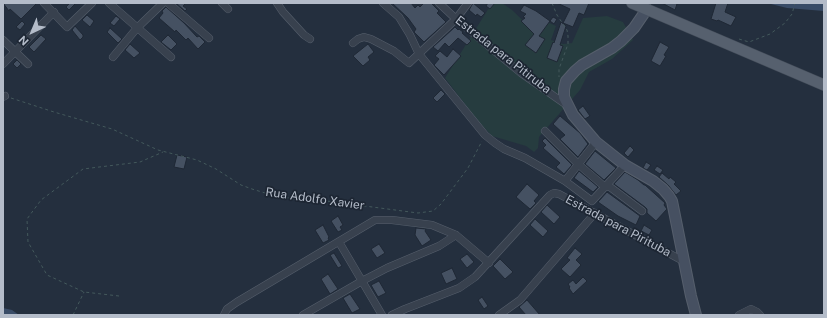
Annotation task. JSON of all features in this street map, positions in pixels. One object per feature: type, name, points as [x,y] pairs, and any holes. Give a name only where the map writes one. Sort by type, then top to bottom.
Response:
[{"type":"main road","points":[[632,3],[824,85]]},
{"type":"main road","points":[[647,9],[634,28],[621,41],[579,68],[566,82],[564,97],[573,115],[596,142],[625,164],[663,189],[672,201],[696,315]]},
{"type":"street","points":[[44,3],[67,27],[92,3]]},
{"type":"street","points":[[109,3],[171,56]]},
{"type":"street","points":[[113,57],[137,28],[163,3]]},
{"type":"street","points":[[168,3],[209,38]]},
{"type":"street","points":[[222,3],[228,9]]},
{"type":"street","points":[[277,3],[283,12],[304,35],[310,39]]},
{"type":"street","name":"Estrada para Pirituba","points":[[383,3],[399,17],[419,54],[484,135],[504,149],[525,158],[565,181],[592,201],[605,187]]},
{"type":"street","name":"Estrada para Pitiruba","points":[[439,3],[521,73],[568,106]]},
{"type":"street","points":[[353,43],[364,37],[370,39],[394,51],[409,62],[456,19],[468,3]]},
{"type":"street","points":[[3,64],[54,12]]},
{"type":"street","points":[[3,40],[28,64]]},
{"type":"street","points":[[545,131],[578,164],[605,187],[610,187],[642,211]]},
{"type":"street","points":[[565,181],[596,142]]},
{"type":"street","points":[[605,187],[625,164]]},
{"type":"street","name":"Estrada para Pirituba","points":[[489,263],[550,195],[554,193],[559,194],[685,262]]},
{"type":"street","points":[[499,315],[520,300],[595,213]]},
{"type":"street","points":[[224,315],[227,309],[238,302],[376,220],[392,220],[432,225],[456,235],[489,263],[476,277],[467,283],[392,315]]},
{"type":"street","points":[[302,315],[362,280],[439,246],[456,235]]},
{"type":"street","points":[[340,242],[382,315]]},
{"type":"street","points":[[739,315],[751,309],[758,312],[760,315]]},
{"type":"path","points":[[552,3],[568,36],[568,44],[558,76],[564,89]]},
{"type":"path","points":[[725,42],[735,38],[749,42],[770,34],[786,23],[792,14],[795,3]]},
{"type":"path","name":"Rua Adolfo Xavier","points":[[4,97],[112,129],[164,152],[197,160],[252,190],[275,196],[418,213],[433,210],[441,204],[468,168],[481,144],[484,135]]},
{"type":"path","points":[[119,296],[84,292],[47,275],[28,242],[27,219],[41,200],[84,169],[140,162],[164,152]]},
{"type":"path","points":[[73,315],[84,292]]},
{"type":"green space","points":[[492,3],[502,3],[512,10],[536,33],[545,21],[556,26],[551,40],[563,44],[572,43],[583,18],[607,16],[623,22],[633,40],[612,59],[589,72],[580,90],[539,137],[538,148],[534,152],[526,146],[492,136],[478,121],[445,78]]},
{"type":"water","points":[[767,3],[824,3],[824,11],[787,8]]},
{"type":"water","points":[[3,308],[12,310],[19,315],[3,315]]},
{"type":"building","points":[[3,3],[37,3],[21,19],[10,9],[9,11]]},
{"type":"building","points":[[70,3],[76,3],[69,10],[66,7]]},
{"type":"building","points":[[176,3],[186,3],[183,6],[187,9],[185,11]]},
{"type":"building","points":[[392,3],[411,3],[415,8],[418,5],[420,7],[424,3],[431,3],[439,11],[437,13],[446,22],[424,42],[414,32],[416,29],[408,18]]},
{"type":"building","points":[[473,3],[485,13],[481,17],[477,14],[476,16],[469,10]]},
{"type":"building","points":[[488,3],[495,3],[490,9],[486,6]]},
{"type":"building","points":[[557,3],[589,3],[584,15],[579,13],[573,27],[563,23],[570,9]]},
{"type":"building","points":[[662,3],[674,3],[677,4],[675,10]]},
{"type":"building","points":[[716,3],[728,3],[725,12],[736,17],[731,26],[718,20],[711,19]]},
{"type":"building","points":[[524,5],[550,21],[539,36],[545,39],[536,53],[525,45],[534,34],[521,21],[525,18],[523,17],[526,14],[520,11]]},
{"type":"building","points":[[166,7],[197,37],[199,36],[205,42],[198,49],[188,38],[186,40],[176,30],[175,32],[159,18],[163,13],[162,11]]},
{"type":"building","points":[[87,15],[94,21],[90,27],[82,20]]},
{"type":"building","points":[[116,16],[120,19],[114,26],[110,23]]},
{"type":"building","points":[[553,17],[557,19],[554,24],[550,21]]},
{"type":"building","points":[[22,21],[25,24],[20,30],[16,27]]},
{"type":"building","points":[[561,22],[566,26],[560,45],[563,46],[557,62],[547,58]]},
{"type":"building","points":[[75,26],[83,35],[80,40],[72,30]]},
{"type":"building","points":[[455,27],[463,32],[462,33],[471,41],[467,45],[458,38],[449,47],[445,43],[438,51],[433,47]]},
{"type":"building","points":[[110,28],[122,39],[118,43],[107,32]]},
{"type":"building","points":[[41,35],[46,39],[34,52],[29,47]]},
{"type":"building","points":[[168,35],[177,44],[171,50],[161,42]]},
{"type":"building","points":[[660,42],[669,47],[660,66],[651,61]]},
{"type":"building","points":[[130,44],[140,53],[134,58],[125,50]]},
{"type":"building","points":[[368,44],[374,52],[368,57],[370,60],[363,66],[353,56]]},
{"type":"building","points":[[453,49],[461,56],[444,75],[434,65],[439,59],[435,56],[440,51],[447,57]]},
{"type":"building","points":[[17,60],[21,64],[17,68],[13,64]]},
{"type":"building","points":[[441,90],[445,94],[437,102],[433,98]]},
{"type":"building","points":[[583,106],[590,116],[585,119],[578,110]]},
{"type":"building","points":[[560,116],[580,133],[588,144],[578,157],[560,139],[565,135],[553,124]]},
{"type":"building","points":[[545,138],[572,165],[564,174],[556,167],[560,163],[543,148],[546,145],[542,141]]},
{"type":"building","points":[[630,146],[634,150],[628,157],[624,153]]},
{"type":"building","points":[[595,151],[616,168],[604,180],[585,164]]},
{"type":"building","points":[[177,155],[187,157],[184,169],[174,167]]},
{"type":"building","points":[[646,162],[651,165],[647,170],[643,168]]},
{"type":"building","points":[[657,166],[663,170],[660,174],[654,170]]},
{"type":"building","points":[[579,171],[598,187],[593,192],[574,178]]},
{"type":"building","points":[[625,172],[645,185],[665,203],[664,205],[667,209],[656,221],[647,213],[647,209],[645,207],[614,184]]},
{"type":"building","points":[[662,173],[669,179],[670,177],[676,182],[674,184],[681,191],[676,195],[659,177]]},
{"type":"building","points":[[527,184],[539,195],[534,201],[536,203],[530,209],[516,197]]},
{"type":"building","points":[[607,192],[640,216],[636,225],[618,216],[598,202]]},
{"type":"building","points":[[547,205],[560,217],[554,224],[541,212]]},
{"type":"building","points":[[338,216],[343,225],[340,227],[342,230],[338,232],[331,221]]},
{"type":"building","points":[[535,219],[548,231],[543,237],[530,225]]},
{"type":"building","points":[[323,225],[329,240],[323,243],[315,230]]},
{"type":"building","points":[[644,225],[652,230],[649,235],[641,231]]},
{"type":"building","points":[[416,228],[426,229],[425,231],[431,240],[422,246],[415,235]]},
{"type":"building","points":[[379,244],[385,253],[377,258],[371,249]]},
{"type":"building","points":[[575,248],[582,254],[576,260],[581,265],[570,277],[561,269],[570,260],[567,258]]},
{"type":"building","points":[[334,253],[342,266],[338,268],[330,255]]},
{"type":"building","points":[[467,254],[474,262],[467,268],[460,259]]},
{"type":"building","points":[[500,259],[513,272],[505,279],[493,266]]},
{"type":"building","points":[[452,268],[457,279],[446,284],[441,273]]},
{"type":"building","points":[[328,274],[338,289],[330,294],[321,279]]},
{"type":"building","points":[[583,277],[587,281],[573,294],[568,284],[573,280],[576,284]]},
{"type":"building","points":[[379,281],[386,293],[378,297],[371,285]]},
{"type":"building","points":[[350,294],[360,309],[352,313],[343,298]]},
{"type":"building","points":[[482,297],[488,306],[484,309],[478,300]]},
{"type":"building","points":[[527,300],[540,315],[526,315],[519,307]]}]
